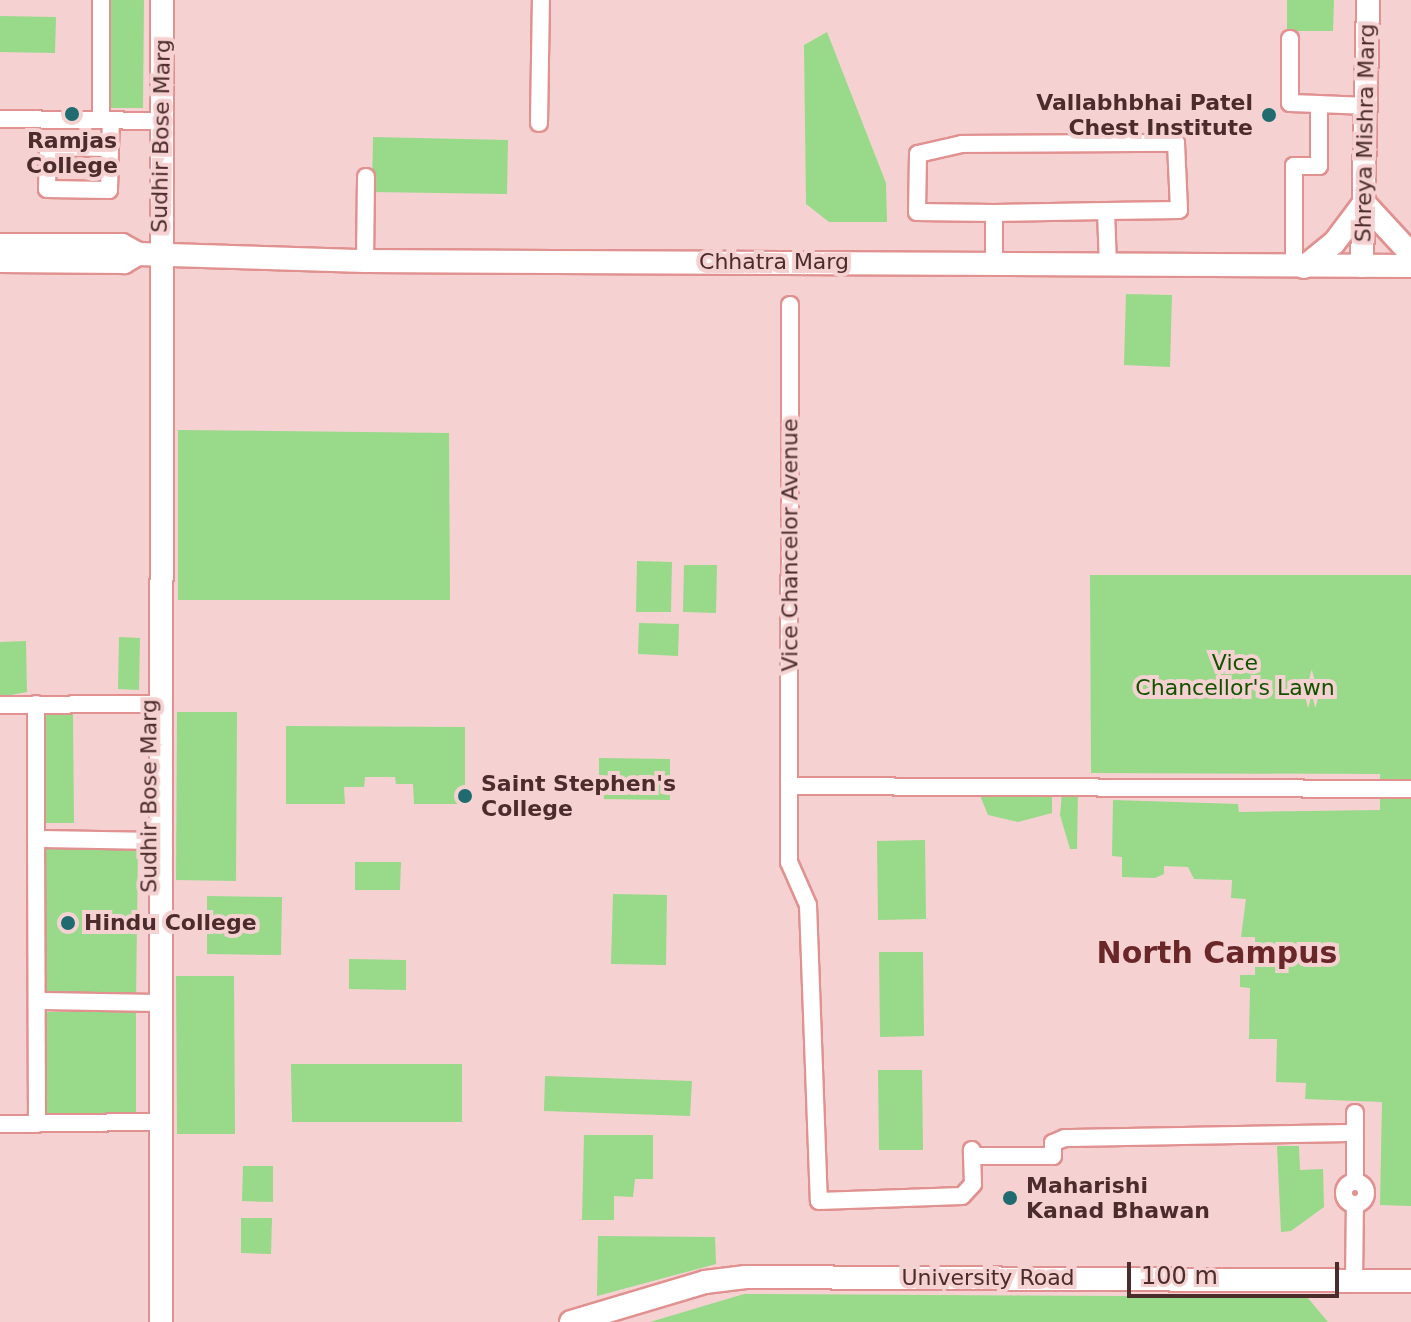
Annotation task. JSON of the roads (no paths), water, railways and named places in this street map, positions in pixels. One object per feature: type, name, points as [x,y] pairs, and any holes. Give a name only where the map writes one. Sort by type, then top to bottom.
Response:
[{"type":"street","points":[[101,0],[110,148],[109,190],[47,189],[48,147],[110,148]]},
{"type":"street","name":"Sudhir Bose Marg","points":[[148,1322],[149,841],[144,704],[151,285],[161,121],[162,0]]},
{"type":"street","points":[[539,123],[541,0]]},
{"type":"street","name":"Shreya Mishra Marg","points":[[1362,266],[1368,0]]},
{"type":"street","points":[[1290,39],[1290,103],[1366,106]]},
{"type":"street","points":[[1299,267],[1294,166],[1319,166],[1319,104]]},
{"type":"street","points":[[0,119],[161,121]]},
{"type":"street","points":[[1176,143],[1179,210],[994,213],[917,212],[918,154],[962,144],[1176,143]]},
{"type":"street","points":[[365,261],[366,177]]},
{"type":"street","points":[[1299,267],[1334,243],[1364,203],[1411,254]]},
{"type":"street","points":[[1106,211],[1108,265]]},
{"type":"street","points":[[994,213],[994,264]]},
{"type":"street","name":"Chhatra Marg","points":[[0,245],[122,245],[152,260]]},
{"type":"street","name":"Sudhir Bose Marg","points":[[152,260],[161,1322]]},
{"type":"street","name":"Chhatra Marg","points":[[0,261],[1411,266]]},
{"type":"street","name":"Vice Chancelor Avenue","points":[[790,305],[789,862],[808,905],[819,1201],[962,1196],[973,1184],[972,1153],[1053,1156],[1053,1143],[1065,1138],[1355,1133]]},
{"type":"street","points":[[36,704],[37,1124]]},
{"type":"street","points":[[0,705],[144,704]]},
{"type":"street","points":[[790,786],[1411,789]]},
{"type":"street","points":[[36,839],[149,841]]},
{"type":"street","points":[[37,1001],[149,1003]]},
{"type":"street","points":[[1354,1282],[1355,1205],[1366,1193],[1355,1182],[1355,1113]]},
{"type":"street","points":[[0,1124],[149,1122]]},
{"type":"street","name":"University Road","points":[[571,1322],[705,1282],[746,1277],[1411,1281]]},
{"type":"place","name":"Ramjas College","points":[[72,114]]},
{"type":"place","name":"Vallabhbhai Patel Chest Institute","points":[[1269,115]]},
{"type":"place","name":"Saint Stephen's College","points":[[465,796]]},
{"type":"place","name":"Hindu College","points":[[68,923]]},
{"type":"place","name":"Maharishi Kanad Bhawan","points":[[1010,1198]]},
{"type":"district","name":"North Campus","points":[[1217,953]]},
{"type":"park label","name":"Vice Chancellor's Lawn","points":[[1235,674]]}]
